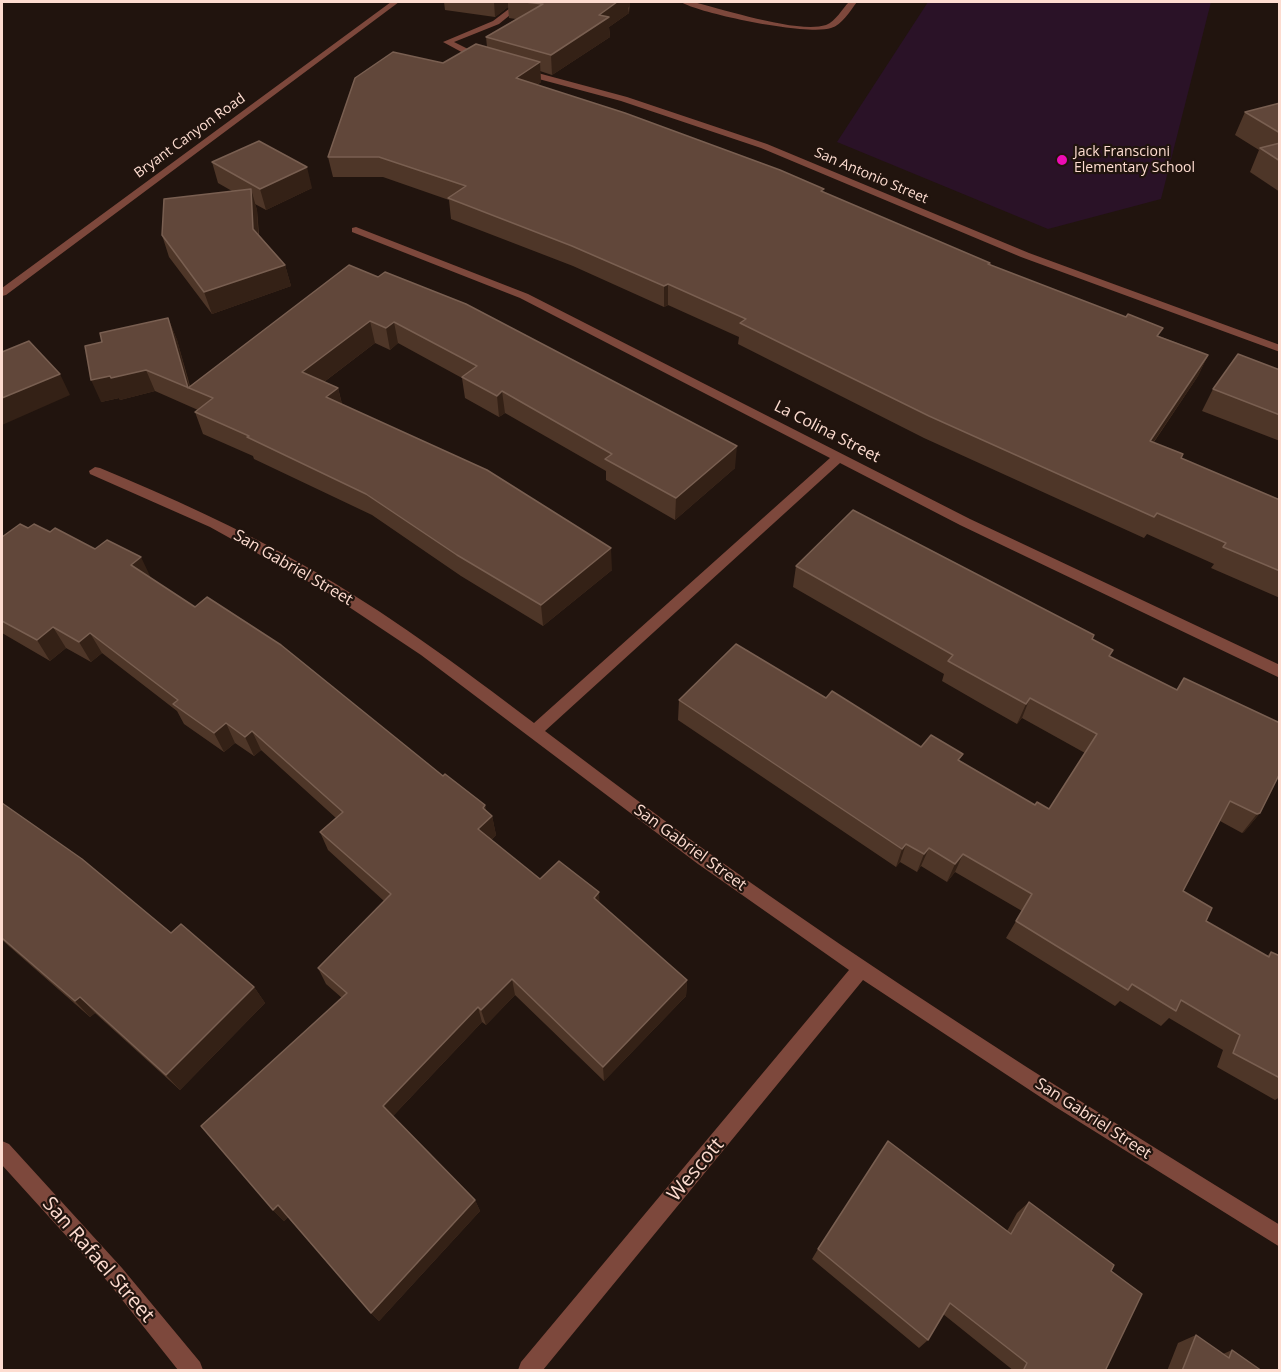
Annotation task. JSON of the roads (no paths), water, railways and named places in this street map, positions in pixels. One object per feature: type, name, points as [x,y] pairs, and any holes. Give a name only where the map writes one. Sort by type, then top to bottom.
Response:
[{"type":"street","name":"Bryant Canyon Road","points":[[2,293],[395,2]]},
{"type":"street","points":[[489,63],[447,42],[497,24],[508,17],[522,2]]},
{"type":"street","points":[[685,2],[791,27],[813,29],[833,25],[853,2]]},
{"type":"street","name":"San Antonio Street","points":[[512,69],[624,99],[764,146],[1046,263],[1280,349]]},
{"type":"street","name":"La Colina Street","points":[[356,230],[524,296],[1006,542],[1280,672]]},
{"type":"street","points":[[533,732],[839,457]]},
{"type":"street","name":"San Gabriel Street","points":[[95,471],[226,529],[329,587],[437,661],[705,860],[862,968],[1280,1237]]},
{"type":"street","name":"Wescott","points":[[529,1371],[862,968]]},
{"type":"street","name":"San Rafael Street","points":[[2,1151],[114,1275],[192,1371]]},
{"type":"place","name":"Jack Franscioni Elementary School","points":[[1062,160]]}]
